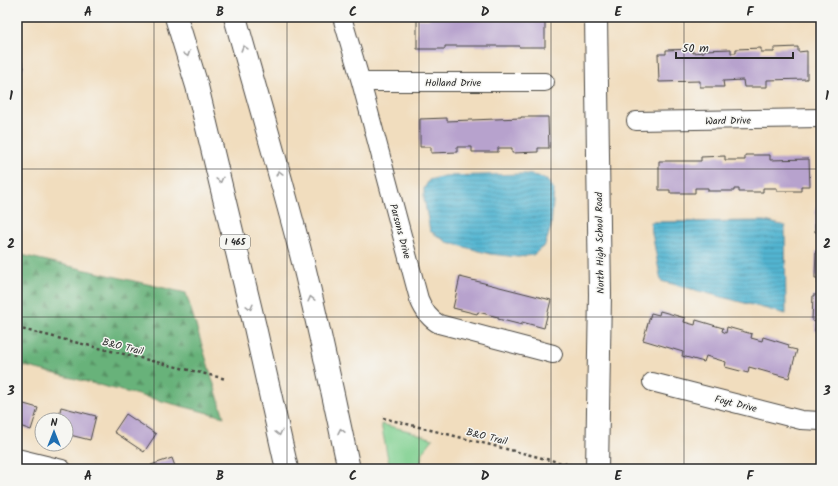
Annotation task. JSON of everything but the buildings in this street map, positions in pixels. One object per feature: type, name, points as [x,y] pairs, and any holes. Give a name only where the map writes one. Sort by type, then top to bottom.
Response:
[{"type":"main road","name":"I 465","points":[[176,17],[197,86],[255,327],[287,469]]},
{"type":"main road","points":[[235,17],[264,117],[304,269],[321,337],[349,469]]},
{"type":"main road","name":"North High School Road","points":[[589,468],[600,294],[596,17]]},
{"type":"street","name":"Parsons Drive","points":[[342,17],[361,82],[419,299],[424,311],[439,324],[553,354]]},
{"type":"street","name":"Holland Drive","points":[[361,82],[545,82]]},
{"type":"street","name":"Ward Drive","points":[[636,121],[821,118]]},
{"type":"street","name":"Foyt Drive","points":[[652,382],[801,420],[821,421]]},
{"type":"street","points":[[17,458],[62,469]]},
{"type":"path","name":"B&O Trail","points":[[17,328],[226,379]]},
{"type":"path","name":"B&O Trail","points":[[383,418],[589,468]]},
{"type":"green space","points":[[17,254],[186,293],[224,417],[17,364]]},
{"type":"green space","points":[[381,424],[433,439],[422,453],[420,469],[390,469]]},
{"type":"water","points":[[525,174],[538,176],[548,181],[554,190],[551,227],[545,245],[533,255],[518,257],[490,254],[447,242],[430,231],[424,198],[424,189],[429,180],[444,176]]},
{"type":"water","points":[[765,221],[785,226],[786,314],[661,281],[650,222]]}]
